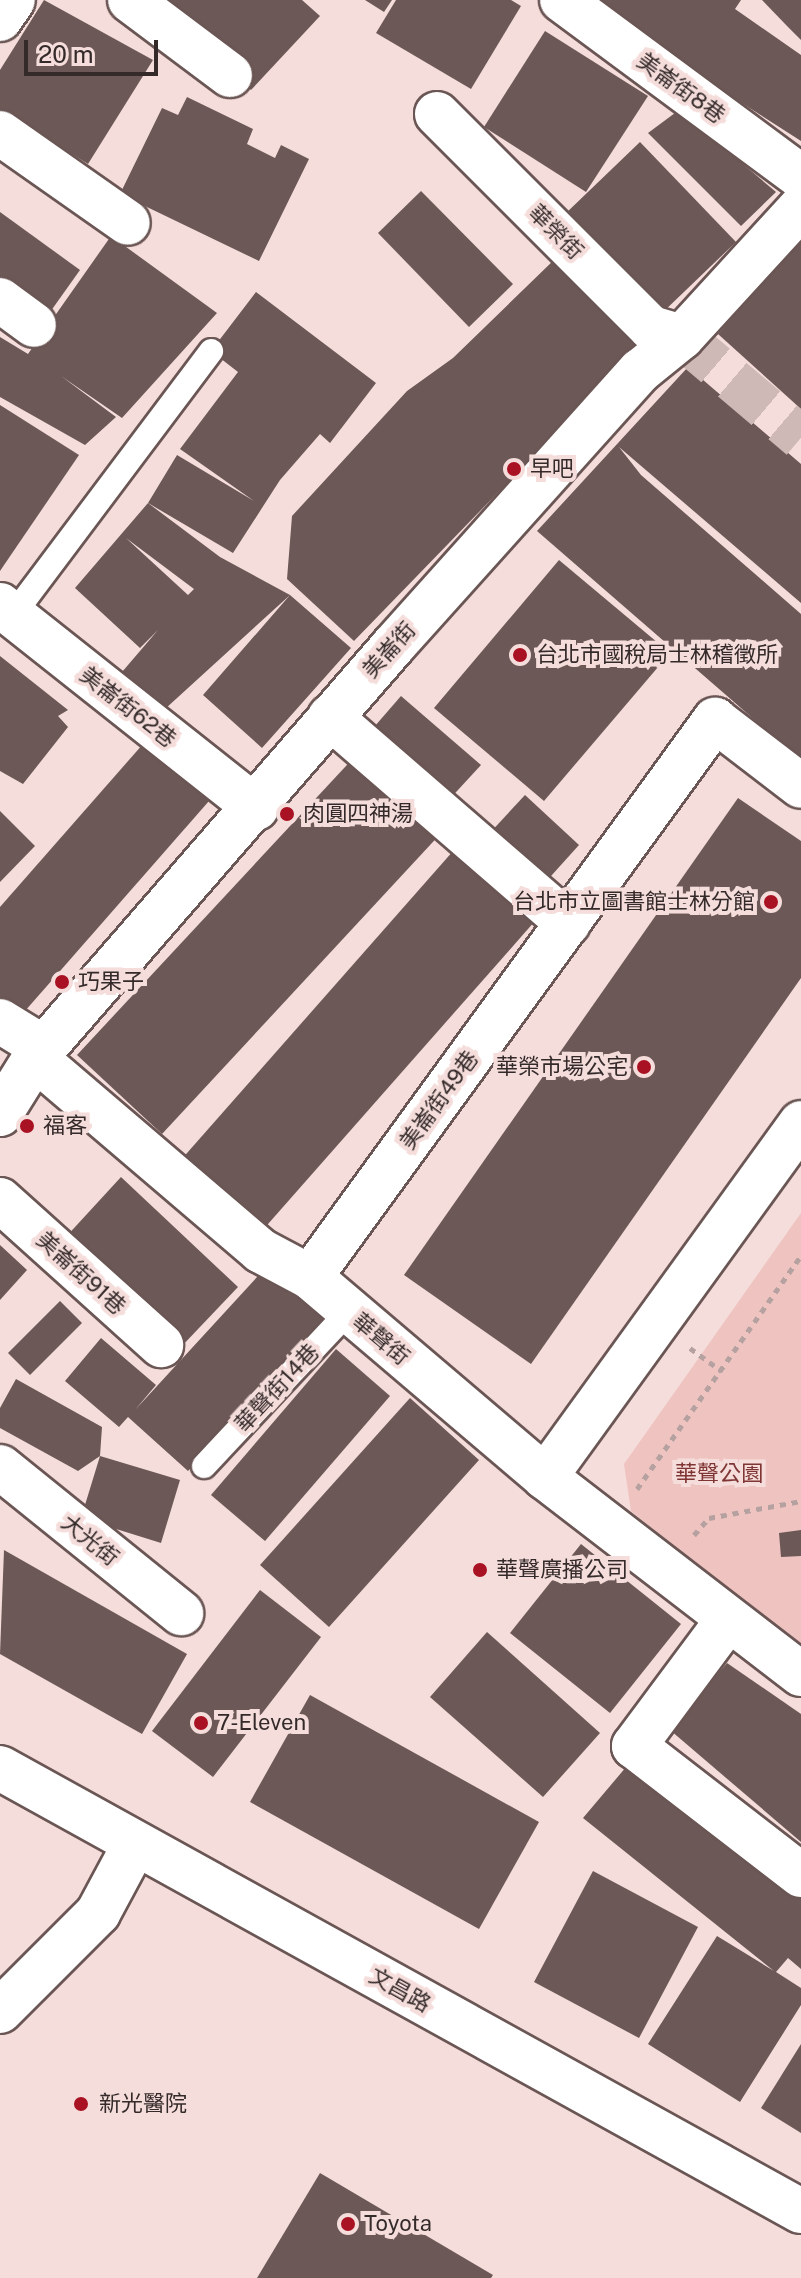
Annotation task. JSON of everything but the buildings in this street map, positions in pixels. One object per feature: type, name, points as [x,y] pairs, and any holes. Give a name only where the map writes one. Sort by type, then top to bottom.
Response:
[{"type":"street","points":[[0,19],[13,0]]},
{"type":"street","points":[[130,0],[230,75]]},
{"type":"street","name":"美崙街8巷","points":[[562,0],[801,177]]},
{"type":"street","name":"華榮街","points":[[437,114],[651,328],[682,337]]},
{"type":"street","points":[[0,133],[128,223]]},
{"type":"street","name":"美崙街","points":[[0,1114],[40,1053],[256,808],[330,717],[640,371],[682,337],[801,207]]},
{"type":"street","name":"美崙街62巷","points":[[6,610],[256,808]]},
{"type":"street","points":[[330,717],[568,923]]},
{"type":"street","name":"美崙街49巷","points":[[310,1277],[715,720],[801,786]]},
{"type":"street","name":"華聲街","points":[[0,1021],[40,1053],[261,1251],[310,1277],[545,1477],[727,1621],[801,1674]]},
{"type":"street","points":[[545,1477],[801,1123]]},
{"type":"street","name":"美崙街91巷","points":[[0,1200],[161,1345]]},
{"type":"street","name":"大光街","points":[[0,1467],[181,1613]]},
{"type":"street","points":[[727,1621],[634,1746],[801,1875]]},
{"type":"street","name":"文昌路","points":[[0,1768],[801,2211]]},
{"type":"street","points":[[0,2011],[98,1913],[135,1844]]},
{"type":"lane","points":[[6,610],[211,351]]},
{"type":"lane","name":"華聲街14巷","points":[[204,1466],[349,1311]]},
{"type":"path","points":[[637,1489],[801,1256]]},
{"type":"path","points":[[694,1535],[709,1518],[801,1501]]},
{"type":"green space","name":"華聲公園","points":[[801,1213],[801,1649],[798,1649],[631,1511],[624,1464]]},
{"type":"tunnel","points":[[682,337],[801,438]]},
{"type":"place","name":"早吧","points":[[514,469]]},
{"type":"place","name":"台北市國稅局士林稽徵所","points":[[520,655]]},
{"type":"place","name":"肉圓四神湯","points":[[287,814]]},
{"type":"place","name":"台北市立圖書館士林分館","points":[[771,902]]},
{"type":"place","name":"巧果子","points":[[62,982]]},
{"type":"place","name":"華榮市場公宅","points":[[644,1067]]},
{"type":"place","name":"福客","points":[[27,1126]]},
{"type":"place","name":"華聲廣播公司","points":[[480,1570]]},
{"type":"place","name":"7-Eleven","points":[[201,1723]]},
{"type":"place","name":"新光醫院","points":[[81,2104]]},
{"type":"place","name":"Toyota","points":[[348,2224]]}]
